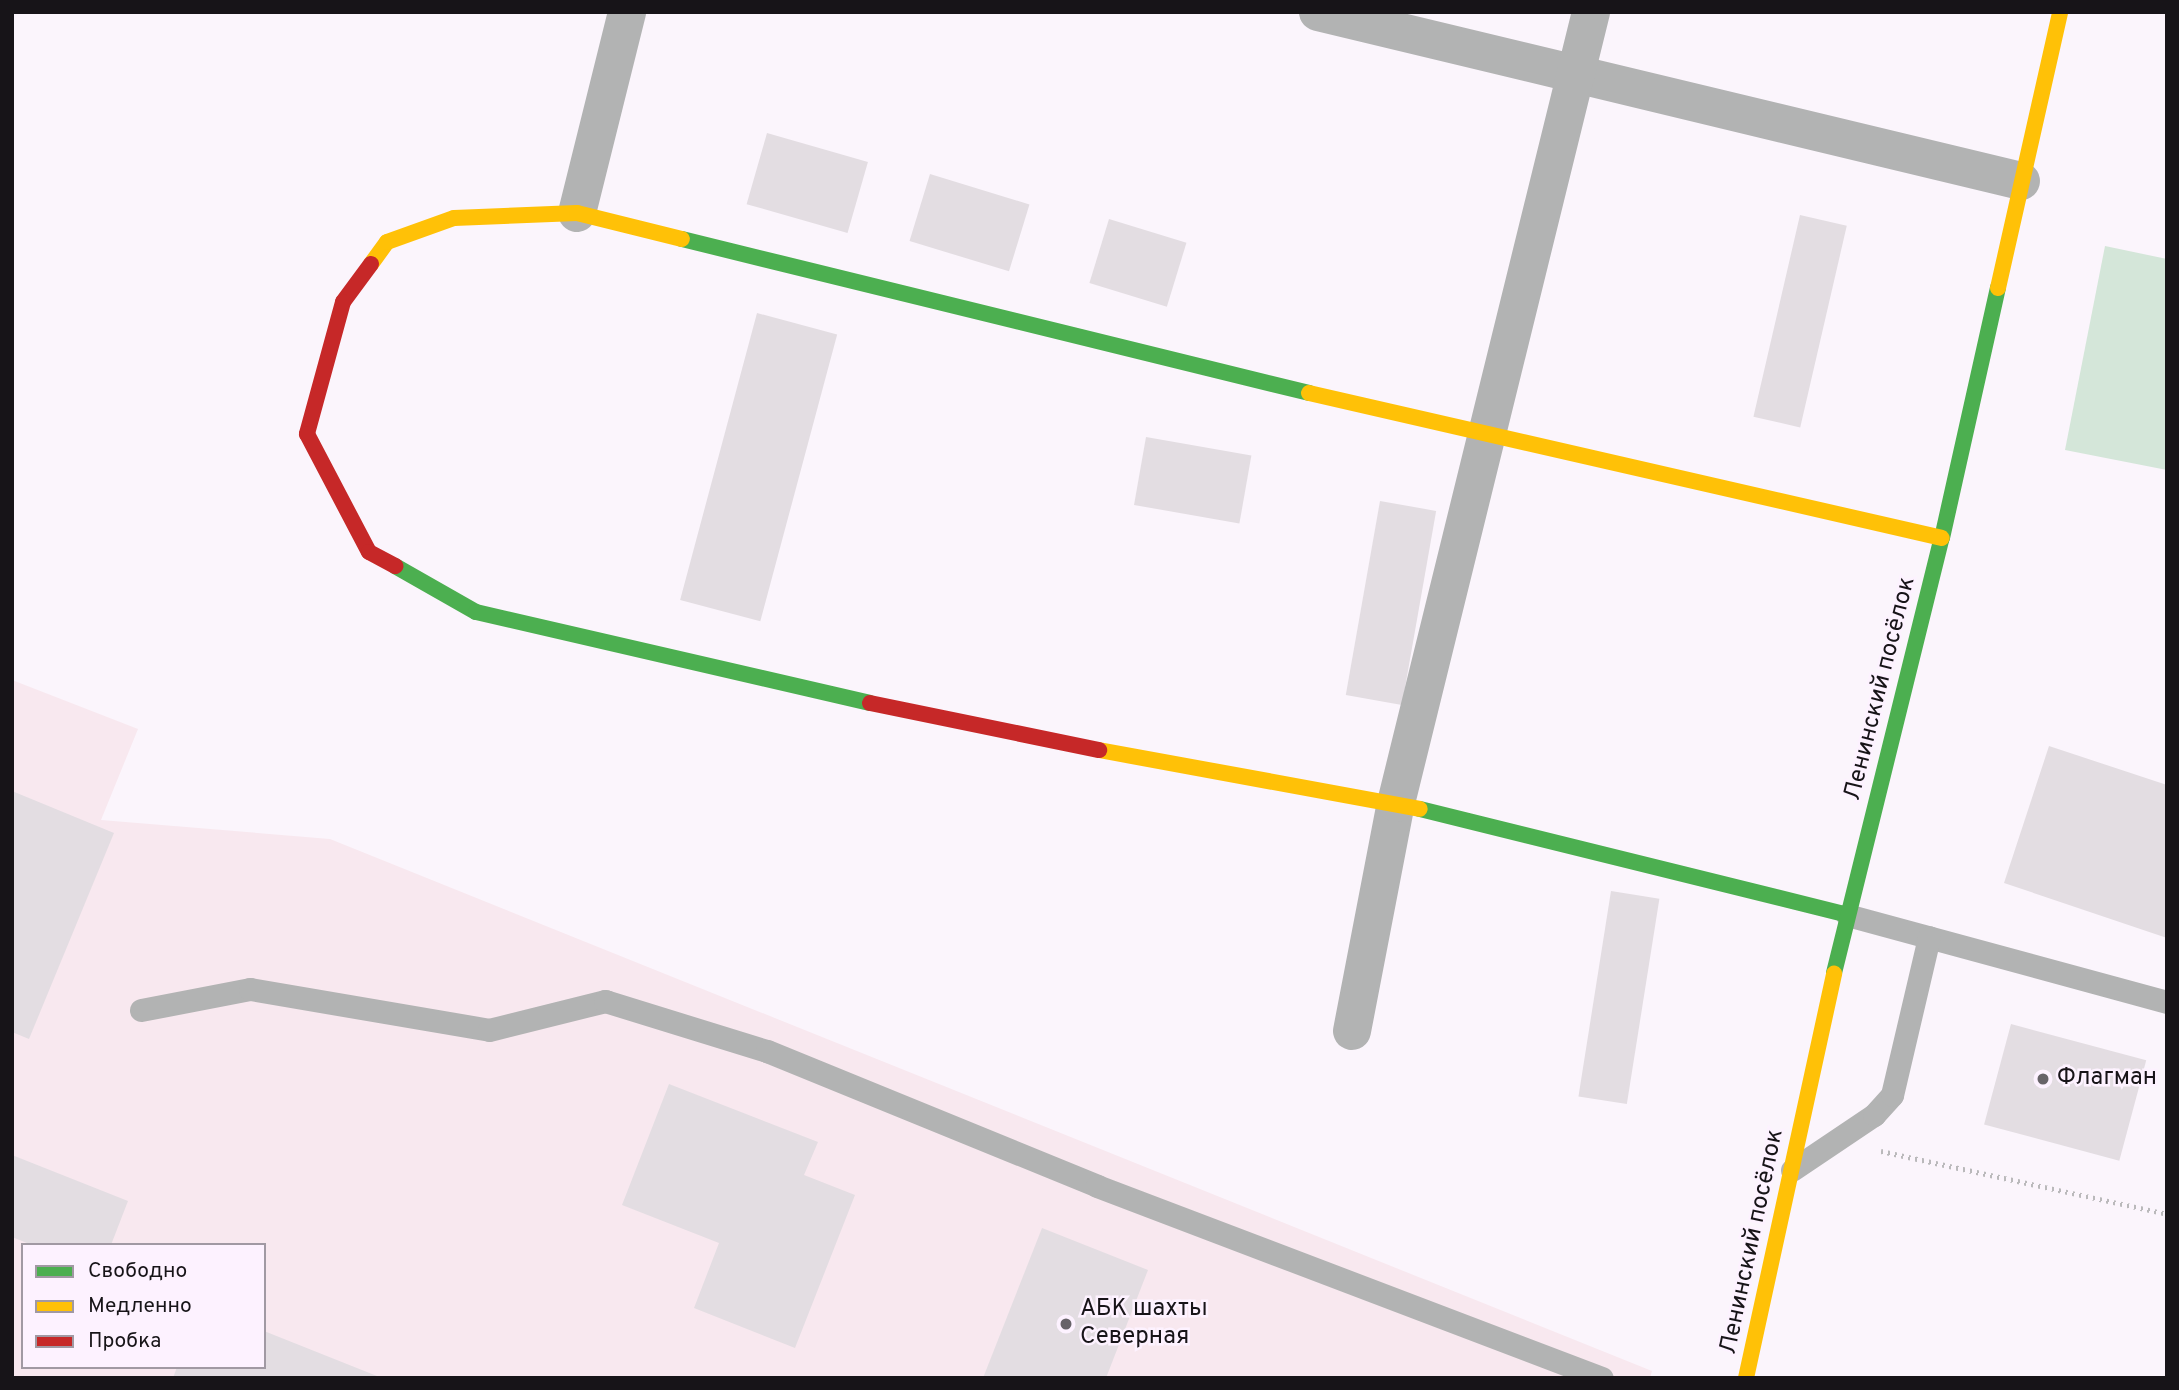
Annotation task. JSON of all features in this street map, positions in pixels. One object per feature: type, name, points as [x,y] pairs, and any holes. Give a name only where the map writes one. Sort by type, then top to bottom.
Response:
[{"type":"street","points":[[577,212],[626,12]]},
{"type":"street","points":[[1318,12],[2021,181]]},
{"type":"street","points":[[1352,1031],[1396,803],[1483,436],[1591,12]]},
{"type":"street","name":"Ленинский посёлок","points":[[1746,1378],[1847,915],[1942,538],[2060,12]]},
{"type":"street","points":[[1847,915],[1396,803],[997,732],[476,612],[369,552],[307,434],[343,302],[387,242],[454,218],[577,212],[1483,436],[1942,538]]},
{"type":"lane","points":[[1847,915],[2167,1002]]},
{"type":"lane","points":[[1792,1170],[1874,1115],[1892,1096],[1929,937]]},
{"type":"lane","points":[[141,1010],[250,989],[489,1030],[605,1001],[767,1051],[1097,1186],[1602,1378]]},
{"type":"path","points":[[1836,1141],[2167,1214]]},
{"type":"shaded area","points":[[12,680],[138,729],[101,820],[330,839],[1652,1371],[1650,1378],[12,1378]]},
{"type":"green space","points":[[2105,246],[2167,259],[2167,470],[2065,450]]},
{"type":"building","points":[[767,133],[868,162],[848,233],[747,204]]},
{"type":"building","points":[[930,174],[1029,204],[1009,271],[910,241]]},
{"type":"building","points":[[1800,215],[1847,226],[1800,427],[1753,417]]},
{"type":"building","points":[[1109,219],[1186,243],[1167,307],[1089,283]]},
{"type":"building","points":[[757,313],[837,334],[760,621],[680,600]]},
{"type":"building","points":[[1146,437],[1251,456],[1239,524],[1134,505]]},
{"type":"building","points":[[1380,501],[1436,511],[1402,705],[1346,695]]},
{"type":"building","points":[[2049,746],[2167,785],[2167,938],[2004,883]]},
{"type":"building","points":[[12,791],[114,833],[29,1039],[12,1032]]},
{"type":"building","points":[[1611,891],[1659,899],[1627,1104],[1578,1096]]},
{"type":"building","points":[[2011,1024],[2146,1060],[2119,1161],[1984,1124]]},
{"type":"building","points":[[669,1084],[818,1142],[804,1175],[855,1195],[795,1348],[694,1308],[719,1243],[622,1205]]},
{"type":"building","points":[[12,1155],[128,1201],[112,1243],[27,1243],[12,1237]]},
{"type":"building","name":"АБК шахты Северная","points":[[1042,1228],[1148,1270],[1106,1378],[983,1378]]},
{"type":"building","points":[[266,1332],[382,1378],[173,1378],[176,1369],[266,1369]]},
{"type":"traffic: fast","points":[[682,239],[1309,393]]},
{"type":"traffic: fast","points":[[1834,973],[1942,538],[1998,288]]},
{"type":"traffic: fast","points":[[395,566],[476,612],[870,703]]},
{"type":"traffic: fast","points":[[1420,809],[1847,915]]},
{"type":"traffic: slow","points":[[1998,288],[2060,12]]},
{"type":"traffic: slow","points":[[371,264],[387,242],[454,218],[577,213],[682,239]]},
{"type":"traffic: slow","points":[[1309,393],[1942,538]]},
{"type":"traffic: slow","points":[[1099,750],[1420,809]]},
{"type":"traffic: slow","points":[[1746,1378],[1834,973]]},
{"type":"traffic: jam","points":[[371,264],[343,302],[307,434],[369,552],[395,566]]},
{"type":"traffic: jam","points":[[870,703],[1099,750]]},
{"type":"place","name":"Флагман","points":[[2043,1079]]},
{"type":"place","name":"АБК шахты Северная","points":[[1066,1324]]}]
